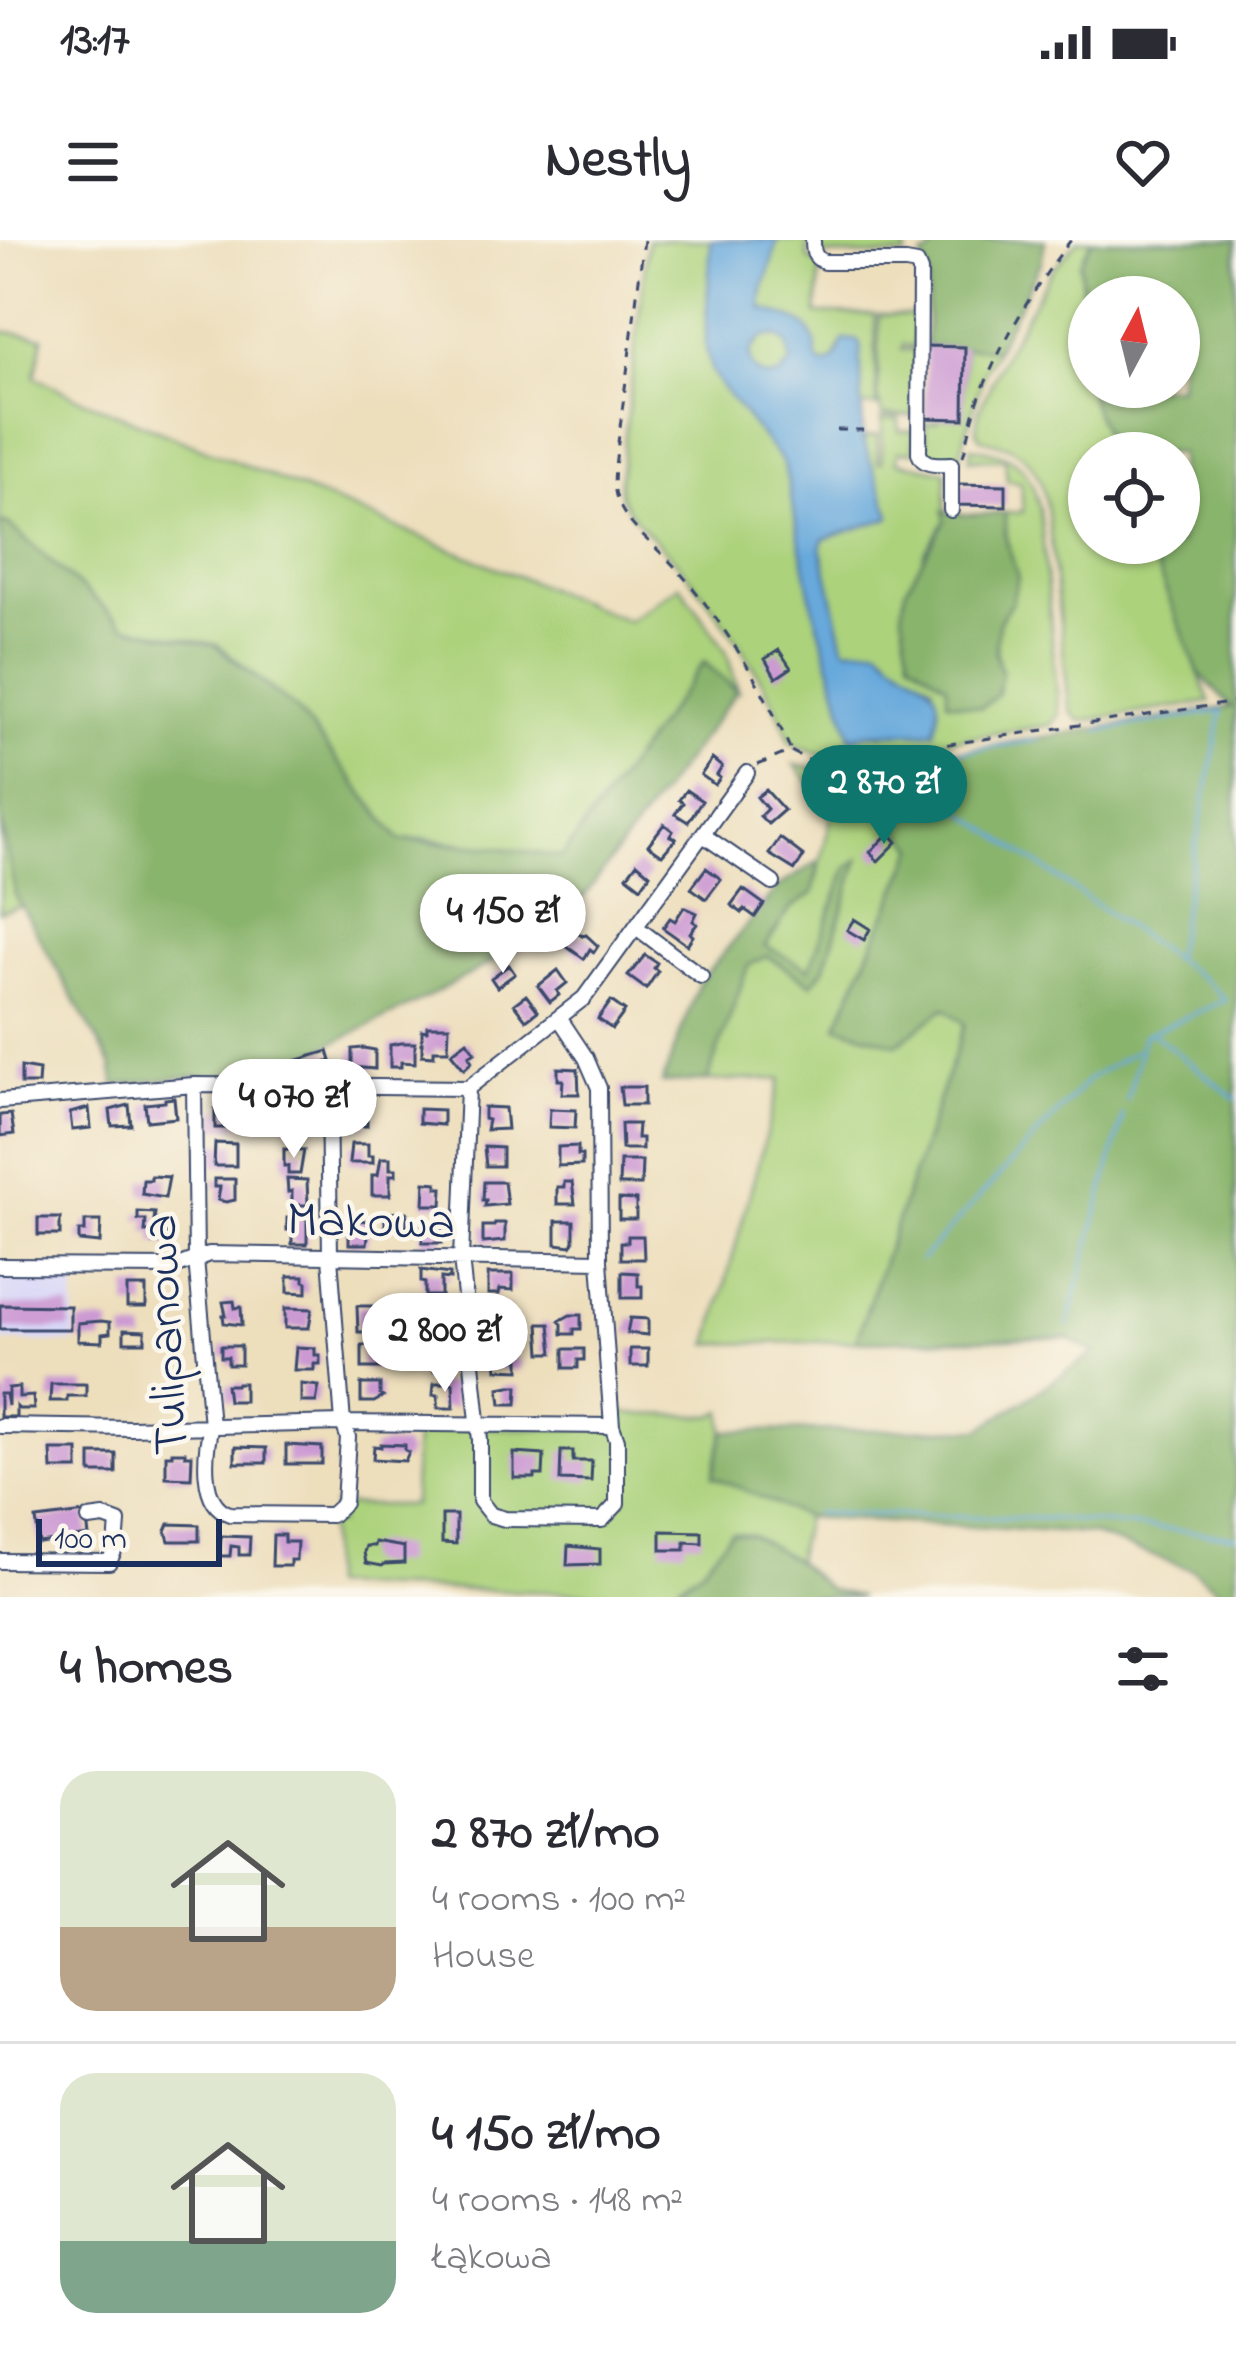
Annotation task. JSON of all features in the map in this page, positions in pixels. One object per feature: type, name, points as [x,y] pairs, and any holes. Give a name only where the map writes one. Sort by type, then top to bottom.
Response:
[{"type":"street","points":[[813,240],[813,252],[824,262],[917,264],[919,453],[926,463],[951,464],[951,510]]},
{"type":"street","points":[[0,1101],[194,1085],[468,1088],[584,998],[747,773]]},
{"type":"street","points":[[704,835],[773,883]]},
{"type":"street","points":[[636,927],[701,976]]},
{"type":"street","points":[[468,1088],[461,1258],[480,1440],[480,1501],[491,1515],[505,1520],[602,1520],[617,1504],[617,1440],[612,1426],[600,1261],[598,1088],[586,1058],[560,1019]]},
{"type":"street","name":"Tulipanowa","points":[[194,1085],[196,1259],[211,1426],[209,1492],[218,1511],[331,1515],[344,1503],[347,1437],[343,1423]]},
{"type":"street","points":[[328,1086],[330,1257],[343,1423]]},
{"type":"street","name":"Makowa","points":[[0,1265],[175,1268],[209,1254],[600,1261]]},
{"type":"street","points":[[0,1426],[612,1426]]},
{"type":"street","points":[[0,1561],[109,1562],[118,1522],[89,1519]]},
{"type":"path","points":[[644,240],[615,466],[617,501],[627,518],[677,569],[729,639],[790,751],[838,768],[861,758],[1236,702]]},
{"type":"path","points":[[951,464],[962,458],[979,398],[1001,349],[1071,240]]},
{"type":"path","points":[[837,430],[863,430]]},
{"type":"path","points":[[747,773],[790,751]]},
{"type":"shaded area","points":[[0,1275],[75,1275],[74,1343],[0,1341]]},
{"type":"green space","points":[[648,240],[711,240],[706,327],[784,464],[813,606],[851,737],[885,735],[933,685],[879,647],[844,646],[821,547],[824,539],[891,515],[863,441],[877,435],[878,462],[882,462],[882,419],[899,419],[899,431],[914,431],[913,452],[898,452],[897,462],[946,473],[945,521],[924,553],[911,659],[948,686],[948,701],[981,708],[1002,674],[997,631],[1013,592],[1005,513],[1023,512],[1021,483],[1007,480],[1005,459],[970,459],[971,447],[1010,458],[1025,471],[1040,509],[1059,715],[1051,725],[860,750],[836,760],[791,743],[772,699],[732,634],[621,496]]},
{"type":"green space","points":[[777,240],[807,240],[808,258],[820,266],[817,314],[875,315],[877,407],[862,406],[857,340],[839,347],[831,362],[820,363],[761,309]]},
{"type":"green space","points":[[818,240],[896,240],[896,246],[906,247],[906,256],[823,255]]},
{"type":"green space","points":[[940,240],[1045,240],[1041,263],[996,349],[926,346],[929,279],[922,257]]},
{"type":"green space","points":[[1078,240],[1092,240],[1080,263],[1081,276],[1068,276],[1068,408],[1094,408],[1103,432],[1068,432],[1068,564],[1155,564],[1210,702],[1081,721],[1072,713],[1042,488],[1025,457],[981,438],[976,429],[1006,350],[1052,270]]},
{"type":"green space","points":[[1092,240],[1236,240],[1236,1597],[1228,1597],[1193,1570],[1092,1534],[805,1517],[713,1476],[724,1431],[981,1429],[1095,1353],[1067,1338],[856,1341],[965,1024],[945,1008],[897,1044],[837,1026],[916,847],[885,817],[861,775],[884,763],[1231,707],[1198,672],[1155,564],[1200,564],[1200,432],[1103,432],[1094,408],[1200,408],[1200,276],[1081,276],[1080,263]]},
{"type":"green space","points":[[879,315],[915,316],[914,347],[903,345],[902,350],[915,350],[913,416],[882,415]]},
{"type":"green space","points":[[0,331],[43,337],[35,377],[78,398],[628,621],[680,585],[726,651],[738,690],[704,663],[562,857],[427,839],[400,840],[296,709],[218,645],[125,626],[8,524],[0,523]]},
{"type":"green space","points":[[771,336],[786,342],[792,357],[786,372],[771,378],[756,372],[750,357],[756,342]]},
{"type":"green space","points":[[965,347],[996,349],[984,372],[959,458],[931,457],[926,452],[926,423],[963,418]]},
{"type":"green space","points":[[943,511],[1005,513],[1005,535],[1018,578],[1012,601],[999,622],[995,652],[1002,674],[997,695],[981,708],[947,701],[947,685],[910,659],[902,614],[905,590],[945,521]]},
{"type":"green space","points":[[0,523],[8,524],[125,626],[215,645],[296,709],[400,840],[562,857],[704,662],[737,691],[565,922],[426,998],[263,1077],[194,1076],[115,1085],[111,1064],[15,895],[0,813]]},
{"type":"green space","points":[[795,765],[861,775],[885,817],[916,846],[837,1025],[946,1008],[965,1023],[856,1341],[709,1344],[781,1079],[707,1081],[748,966],[766,956],[812,984],[847,868],[809,970],[765,947],[791,908],[813,893],[831,818],[821,796]]},
{"type":"green space","points":[[2,812],[15,895],[21,906],[0,912]]},
{"type":"green space","points":[[859,859],[824,969],[812,984],[767,956],[748,966],[707,1081],[662,1083],[699,983],[778,887],[819,861],[813,893],[791,908],[765,946],[809,969],[847,868]]},
{"type":"green space","points":[[620,1409],[629,1414],[713,1416],[723,1411],[724,1431],[713,1476],[805,1517],[796,1561],[750,1534],[731,1532],[703,1567],[665,1595],[329,1586],[328,1523],[339,1523],[334,1505],[413,1505],[415,1427],[607,1429]]},
{"type":"green space","points":[[731,1532],[750,1534],[796,1561],[828,1589],[860,1597],[665,1597],[703,1567]]},
{"type":"water","points":[[711,240],[777,240],[761,308],[807,328],[821,364],[836,358],[843,340],[860,344],[863,441],[891,515],[824,539],[821,547],[844,646],[879,647],[924,680],[937,699],[934,732],[851,738],[813,606],[784,464],[720,385],[711,369],[706,327]],"holes":[[[776,336],[787,343],[791,362],[779,376],[762,375],[754,369],[750,352],[762,337]]]},
{"type":"building","points":[[926,346],[965,347],[964,419],[925,418]]},
{"type":"building","points":[[956,484],[1006,485],[1006,506],[956,505]]},
{"type":"building","points":[[779,650],[791,668],[776,678],[765,659]]},
{"type":"building","points":[[712,759],[722,767],[715,785],[701,775]]},
{"type":"building","points":[[686,790],[702,801],[688,822],[675,814]]},
{"type":"building","points":[[766,790],[784,810],[768,824],[760,816],[767,809],[757,797]]},
{"type":"building","points":[[664,824],[676,839],[662,855],[648,845]]},
{"type":"building","points":[[889,833],[897,842],[878,861],[870,852]]},
{"type":"building","points":[[780,838],[804,856],[795,870],[769,854]]},
{"type":"building","points":[[637,863],[650,874],[641,887],[627,876]]},
{"type":"building","points":[[706,868],[721,879],[706,899],[691,888]]},
{"type":"building","points":[[743,889],[764,904],[755,917],[731,905]]},
{"type":"building","points":[[684,907],[697,913],[687,945],[663,928]]},
{"type":"building","points":[[854,919],[870,929],[864,940],[847,930]]},
{"type":"building","points":[[576,931],[598,946],[584,959],[566,946]]},
{"type":"building","points":[[645,955],[657,963],[658,971],[646,989],[628,976]]},
{"type":"building","points":[[509,965],[515,974],[497,987],[491,978]]},
{"type":"building","points":[[558,970],[567,983],[550,1002],[538,986]]},
{"type":"building","points":[[526,995],[538,1011],[526,1020],[514,1004]]},
{"type":"building","points":[[611,1001],[625,1011],[612,1029],[598,1019]]},
{"type":"building","points":[[427,1026],[449,1026],[448,1050],[422,1055],[422,1030],[427,1031]]},
{"type":"building","points":[[467,1041],[475,1052],[464,1069],[451,1053]]},
{"type":"building","points":[[415,1043],[415,1063],[390,1067],[390,1045]]},
{"type":"building","points":[[352,1049],[375,1050],[375,1069],[352,1067]]},
{"type":"building","points":[[328,1051],[331,1061],[298,1072],[295,1061]]},
{"type":"building","points":[[21,1067],[39,1070],[38,1084],[21,1084]]},
{"type":"building","points":[[558,1068],[578,1069],[579,1094],[562,1094]]},
{"type":"building","points":[[620,1087],[644,1087],[644,1105],[622,1105]]},
{"type":"building","points":[[174,1098],[176,1118],[147,1121],[145,1104]]},
{"type":"building","points":[[227,1103],[238,1103],[238,1128],[215,1128],[215,1109],[226,1109]]},
{"type":"building","points":[[129,1105],[131,1125],[112,1126],[110,1110]]},
{"type":"building","points":[[484,1107],[505,1108],[507,1129],[486,1130]]},
{"type":"building","points":[[89,1108],[91,1128],[72,1130],[70,1113]]},
{"type":"building","points":[[350,1108],[367,1108],[367,1126],[350,1126]]},
{"type":"building","points":[[419,1109],[443,1110],[443,1125],[419,1123]]},
{"type":"building","points":[[550,1109],[576,1110],[575,1128],[549,1127]]},
{"type":"building","points":[[11,1114],[14,1134],[0,1136],[0,1115]]},
{"type":"building","points":[[621,1124],[638,1124],[642,1149],[622,1149]]},
{"type":"building","points":[[215,1143],[236,1144],[236,1166],[214,1166]]},
{"type":"building","points":[[351,1144],[368,1144],[373,1163],[349,1163]]},
{"type":"building","points":[[578,1146],[582,1165],[558,1166],[558,1147]]},
{"type":"building","points":[[484,1147],[502,1148],[502,1166],[486,1166]]},
{"type":"building","points":[[284,1149],[304,1150],[300,1174],[288,1174]]},
{"type":"building","points":[[381,1158],[390,1158],[390,1169],[396,1169],[396,1175],[390,1175],[390,1195],[372,1195],[372,1175],[378,1175]]},
{"type":"building","points":[[620,1161],[642,1161],[641,1185],[619,1185]]},
{"type":"building","points":[[169,1177],[165,1198],[142,1194],[143,1180]]},
{"type":"building","points":[[214,1179],[235,1179],[235,1200],[218,1200],[220,1187],[214,1187]]},
{"type":"building","points":[[287,1179],[307,1180],[308,1205],[292,1205]]},
{"type":"building","points":[[425,1182],[443,1188],[442,1205],[424,1205]]},
{"type":"building","points":[[484,1182],[504,1182],[507,1204],[485,1206]]},
{"type":"building","points":[[564,1182],[572,1182],[575,1204],[557,1204],[557,1187],[564,1187]]},
{"type":"building","points":[[619,1199],[636,1200],[636,1219],[619,1219]]},
{"type":"building","points":[[138,1212],[167,1220],[167,1243],[153,1243],[153,1232],[145,1232],[146,1220],[138,1220]]},
{"type":"building","points":[[407,1212],[407,1227],[385,1227],[385,1213]]},
{"type":"building","points":[[38,1218],[60,1218],[60,1235],[38,1235]]},
{"type":"building","points":[[287,1218],[307,1218],[307,1244],[292,1244]]},
{"type":"building","points":[[351,1220],[370,1221],[367,1244],[349,1244],[344,1227],[351,1227]]},
{"type":"building","points":[[85,1221],[101,1221],[100,1243],[79,1241]]},
{"type":"building","points":[[556,1221],[574,1221],[571,1246],[556,1244]]},
{"type":"building","points":[[505,1223],[505,1241],[483,1243],[483,1226]]},
{"type":"building","points":[[422,1225],[442,1225],[442,1243],[422,1243]]},
{"type":"building","points":[[628,1236],[643,1236],[644,1259],[621,1259],[621,1242],[628,1242]]},
{"type":"building","points":[[421,1270],[450,1274],[450,1279],[441,1278],[441,1296],[425,1296]]},
{"type":"building","points":[[622,1272],[638,1273],[642,1298],[622,1298]]},
{"type":"building","points":[[488,1274],[513,1274],[513,1290],[488,1294]]},
{"type":"building","points":[[288,1276],[304,1276],[307,1293],[288,1292]]},
{"type":"building","points":[[127,1287],[146,1287],[146,1307],[127,1307]]},
{"type":"building","points":[[234,1301],[235,1308],[241,1307],[242,1325],[224,1323],[223,1302]]},
{"type":"building","points":[[0,1305],[70,1306],[70,1329],[0,1329]]},
{"type":"building","points":[[357,1306],[373,1306],[377,1332],[358,1332]]},
{"type":"building","points":[[508,1307],[511,1332],[492,1334],[488,1309]]},
{"type":"building","points":[[285,1308],[312,1309],[309,1328],[285,1328]]},
{"type":"building","points":[[425,1310],[445,1310],[446,1336],[430,1336]]},
{"type":"building","points":[[581,1315],[581,1329],[562,1334],[559,1321]]},
{"type":"building","points":[[630,1318],[648,1319],[648,1335],[627,1333]]},
{"type":"building","points":[[110,1322],[110,1333],[102,1334],[102,1342],[78,1341],[78,1323]]},
{"type":"building","points":[[539,1324],[550,1324],[553,1353],[541,1353]]},
{"type":"building","points":[[124,1330],[145,1331],[145,1342],[124,1342]]},
{"type":"building","points":[[362,1345],[381,1345],[381,1368],[362,1368]]},
{"type":"building","points":[[221,1346],[241,1346],[241,1365],[228,1365],[228,1357],[221,1357]]},
{"type":"building","points":[[431,1346],[450,1347],[450,1372],[434,1371]]},
{"type":"building","points":[[296,1347],[315,1348],[320,1364],[314,1364],[314,1370],[294,1370]]},
{"type":"building","points":[[495,1347],[511,1347],[511,1359],[520,1359],[520,1370],[497,1369]]},
{"type":"building","points":[[564,1349],[584,1349],[578,1368],[564,1368]]},
{"type":"building","points":[[630,1349],[648,1349],[648,1366],[630,1366]]},
{"type":"building","points":[[244,1383],[244,1401],[228,1401],[226,1385]]},
{"type":"building","points":[[434,1383],[453,1383],[454,1408],[438,1408]]},
{"type":"building","points":[[51,1384],[86,1384],[86,1396],[50,1401]]},
{"type":"building","points":[[301,1384],[319,1386],[316,1402],[301,1402]]},
{"type":"building","points":[[361,1384],[380,1384],[383,1397],[361,1402]]},
{"type":"building","points":[[518,1386],[517,1404],[501,1404],[499,1388]]},
{"type":"building","points":[[19,1387],[19,1397],[33,1396],[34,1409],[16,1406],[16,1417],[0,1417],[0,1394],[6,1394],[8,1406],[8,1388]]},
{"type":"building","points":[[286,1445],[322,1447],[322,1464],[286,1464]]},
{"type":"building","points":[[405,1445],[409,1452],[405,1461],[373,1459],[374,1446]]},
{"type":"building","points":[[235,1447],[266,1448],[266,1463],[235,1463]]},
{"type":"building","points":[[51,1450],[78,1450],[78,1469],[52,1469]]},
{"type":"building","points":[[561,1451],[573,1451],[573,1461],[592,1461],[591,1481],[560,1480]]},
{"type":"building","points":[[514,1453],[544,1455],[543,1475],[514,1478]]},
{"type":"building","points":[[91,1454],[116,1454],[116,1473],[91,1473]]},
{"type":"building","points":[[166,1455],[192,1455],[191,1478],[166,1477]]},
{"type":"building","points":[[86,1513],[89,1536],[39,1543],[36,1519]]},
{"type":"building","points":[[442,1515],[456,1515],[456,1544],[442,1543]]},
{"type":"building","points":[[169,1524],[199,1525],[199,1541],[169,1541]]},
{"type":"building","points":[[661,1531],[702,1532],[702,1543],[685,1542],[685,1550],[661,1550]]},
{"type":"building","points":[[273,1535],[284,1535],[284,1542],[297,1542],[296,1560],[290,1560],[290,1566],[272,1566]]},
{"type":"building","points":[[221,1536],[250,1537],[249,1555],[239,1555],[239,1547],[231,1546],[230,1556],[220,1556]]},
{"type":"building","points":[[375,1542],[404,1547],[404,1563],[366,1563],[366,1546]]},
{"type":"building","points":[[568,1546],[600,1549],[600,1564],[567,1565]]},
{"type":"waterway","points":[[1098,731],[1222,711],[1174,957]]},
{"type":"waterway","points":[[892,761],[1039,740]]},
{"type":"waterway","points":[[890,761],[1226,1000],[1144,1035],[1127,1100]]},
{"type":"waterway","points":[[1152,1033],[1236,1099]]},
{"type":"waterway","points":[[921,1260],[1089,1079],[1138,1049]]},
{"type":"waterway","points":[[1068,1326],[1123,1115]]},
{"type":"waterway","points":[[815,1513],[1060,1519],[1236,1536]]}]
